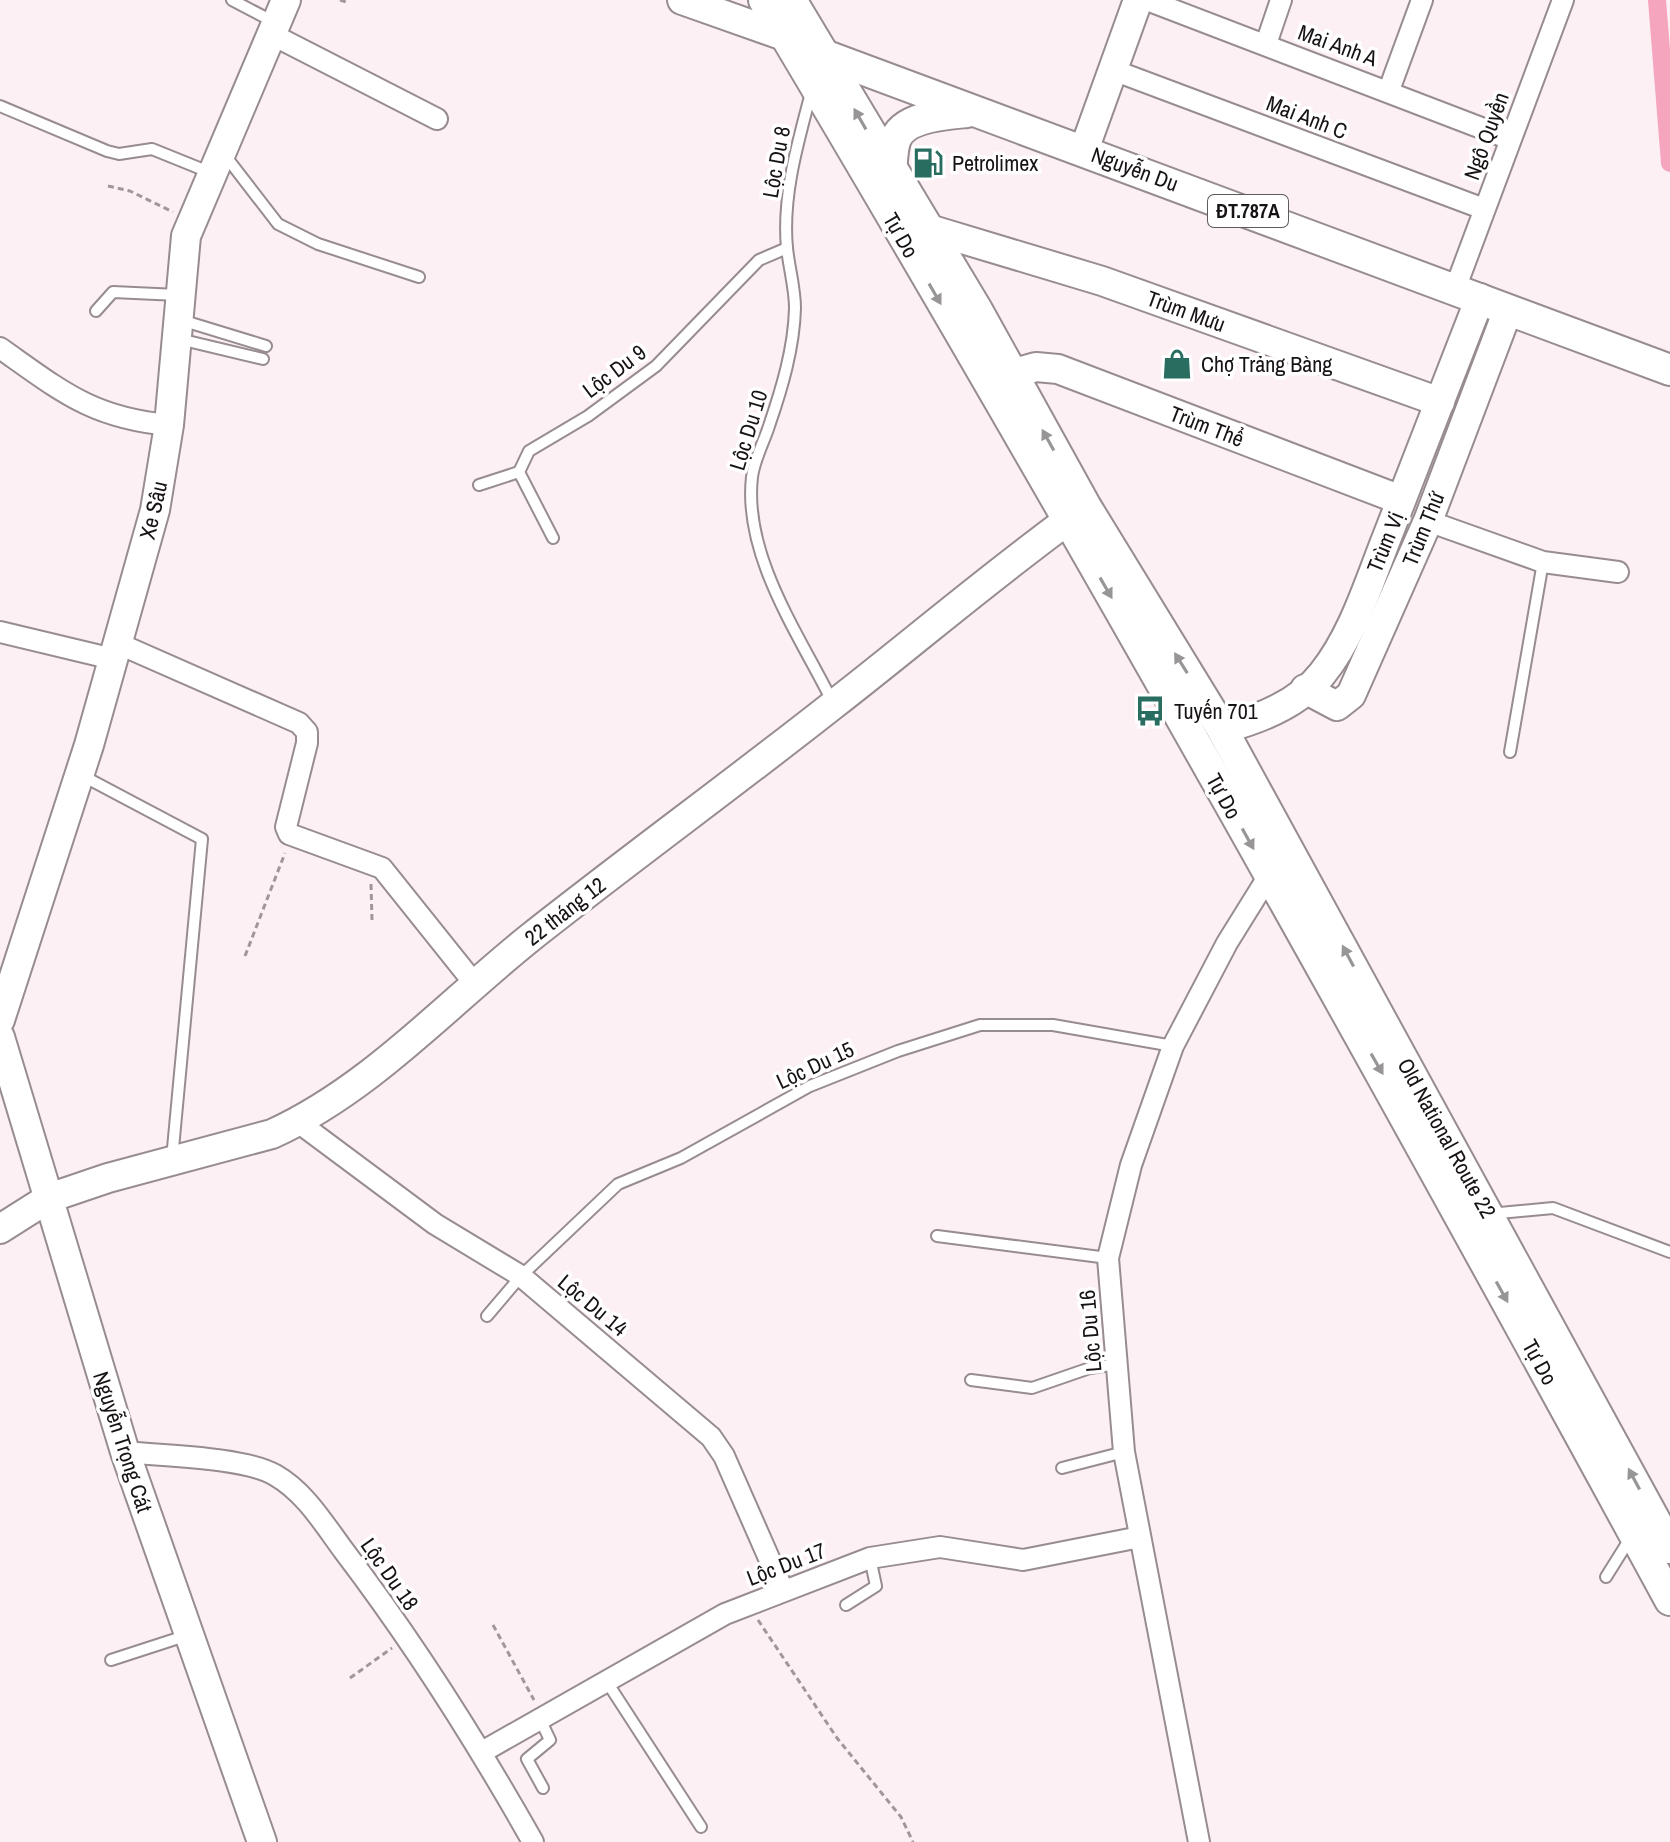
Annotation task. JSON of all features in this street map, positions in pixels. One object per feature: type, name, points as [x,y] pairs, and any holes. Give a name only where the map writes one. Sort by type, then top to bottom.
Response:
[{"type":"main road","name":"Tự Do","points":[[764,0],[1076,514],[1222,729]]},
{"type":"main road","name":"Tự Do","points":[[791,0],[891,173],[929,229],[1011,374],[1076,514],[1268,877],[1394,1093],[1670,1600]]},
{"type":"main road","name":"Nguyễn Du","points":[[824,55],[970,112],[1084,150],[1670,370]]},
{"type":"main road","points":[[891,173],[895,138],[906,126],[928,118],[970,112]]},
{"type":"main road","name":"Old National Route 22","points":[[1222,729],[1298,862],[1670,1548]]},
{"type":"street","points":[[682,0],[783,33]]},
{"type":"street","points":[[1084,150],[1138,0]]},
{"type":"street","name":"Mai Anh A","points":[[1147,0],[1389,90],[1510,139]]},
{"type":"street","points":[[1266,44],[1281,0]]},
{"type":"street","points":[[1389,90],[1422,0]]},
{"type":"street","name":"Ngô Quyền","points":[[1467,293],[1484,209],[1563,0]]},
{"type":"street","points":[[278,19],[437,119]]},
{"type":"street","name":"Xe Sâu","points":[[0,1020],[80,774],[155,510],[169,425],[182,257],[191,220],[278,19]]},
{"type":"street","name":"ĐT.787A","points":[[783,33],[824,55]]},
{"type":"street","name":"Mai Anh C","points":[[1113,70],[1484,209]]},
{"type":"street","name":"Trùm Mưu","points":[[929,229],[1102,281],[1440,402]]},
{"type":"street","name":"Trùm Vị","points":[[1222,729],[1248,723],[1283,706],[1321,676],[1337,651],[1440,402],[1467,293]]},
{"type":"street","name":"Trùm Thứ","points":[[1305,689],[1337,706],[1351,695],[1428,521],[1508,310]]},
{"type":"street","points":[[0,348],[87,407],[114,417],[169,425]]},
{"type":"street","name":"Trùm Thể","points":[[1011,374],[1036,367],[1058,369],[1401,500]]},
{"type":"street","name":"22 tháng 12","points":[[0,1229],[49,1198],[272,1134],[298,1122],[353,1087],[474,983],[834,704],[916,635],[1076,514]]},
{"type":"street","points":[[1428,521],[1543,562],[1618,572]]},
{"type":"street","points":[[0,632],[115,651],[299,723],[307,732],[307,743],[286,827],[289,834],[375,864],[392,877],[474,983]]},
{"type":"street","points":[[1268,877],[1298,862]]},
{"type":"street","name":"Lộc Du 16","points":[[1199,1842],[1124,1452],[1108,1258],[1131,1165],[1173,1046],[1227,943],[1268,877]]},
{"type":"street","name":"Nguyễn Trọng Cát","points":[[0,1037],[125,1452],[262,1842]]},
{"type":"street","name":"Lộc Du 14","points":[[298,1122],[435,1224],[521,1276],[711,1437],[724,1456],[783,1590]]},
{"type":"street","name":"Lộc Du 18","points":[[125,1452],[249,1465],[275,1474],[303,1496],[406,1638],[482,1752],[533,1842]]},
{"type":"street","name":"Lộc Du 17","points":[[482,1752],[747,1604],[870,1558],[940,1547],[1023,1560],[1140,1537]]},
{"type":"lane","points":[[232,0],[278,19]]},
{"type":"lane","name":"Lộc Du 8","points":[[787,248],[787,215],[795,154],[813,84]]},
{"type":"lane","points":[[0,106],[107,151],[119,154],[152,149],[216,161],[278,224],[318,244],[419,277]]},
{"type":"lane","name":"Lộc Du 9","points":[[519,472],[529,451],[588,416],[656,366],[759,260],[787,248]]},
{"type":"lane","name":"Lộc Du 10","points":[[787,248],[793,320],[785,380],[752,475],[752,506],[759,542],[774,585],[834,704]]},
{"type":"lane","points":[[96,311],[113,292],[179,318],[266,346]]},
{"type":"lane","points":[[179,318],[263,359]]},
{"type":"lane","points":[[479,485],[519,472],[553,538]]},
{"type":"lane","points":[[1510,752],[1543,562]]},
{"type":"lane","points":[[80,774],[202,839],[172,1161]]},
{"type":"lane","name":"Lộc Du 15","points":[[487,1316],[521,1276],[618,1184],[681,1158],[810,1086],[898,1051],[980,1025],[1053,1025],[1173,1046]]},
{"type":"lane","points":[[1489,1214],[1512,1209],[1553,1208],[1670,1252]]},
{"type":"lane","points":[[937,1236],[1108,1258]]},
{"type":"lane","points":[[971,1380],[1032,1388],[1090,1368],[1117,1364]]},
{"type":"lane","points":[[1062,1468],[1124,1452]]},
{"type":"lane","points":[[1606,1577],[1633,1533]]},
{"type":"lane","points":[[846,1605],[876,1586],[870,1558]]},
{"type":"lane","points":[[111,1660],[190,1635]]},
{"type":"lane","points":[[607,1682],[701,1827]]},
{"type":"lane","points":[[542,1718],[550,1740],[527,1759],[543,1788]]},
{"type":"path","points":[[340,0],[346,2]]},
{"type":"path","points":[[108,186],[130,191],[191,220]]},
{"type":"path","points":[[245,956],[289,834]]},
{"type":"path","points":[[372,920],[370,889],[375,864]]},
{"type":"path","points":[[747,1604],[837,1738],[901,1817],[913,1842]]},
{"type":"path","points":[[493,1625],[542,1718]]},
{"type":"path","points":[[350,1678],[406,1638]]},
{"type":"waterway","points":[[1657,0],[1670,163]]},
{"type":"place","name":"Petrolimex","points":[[928,163]]},
{"type":"place","name":"Chợ Trảng Bàng","points":[[1177,364]]},
{"type":"place","name":"Tuyến 701","points":[[1150,711]]}]
